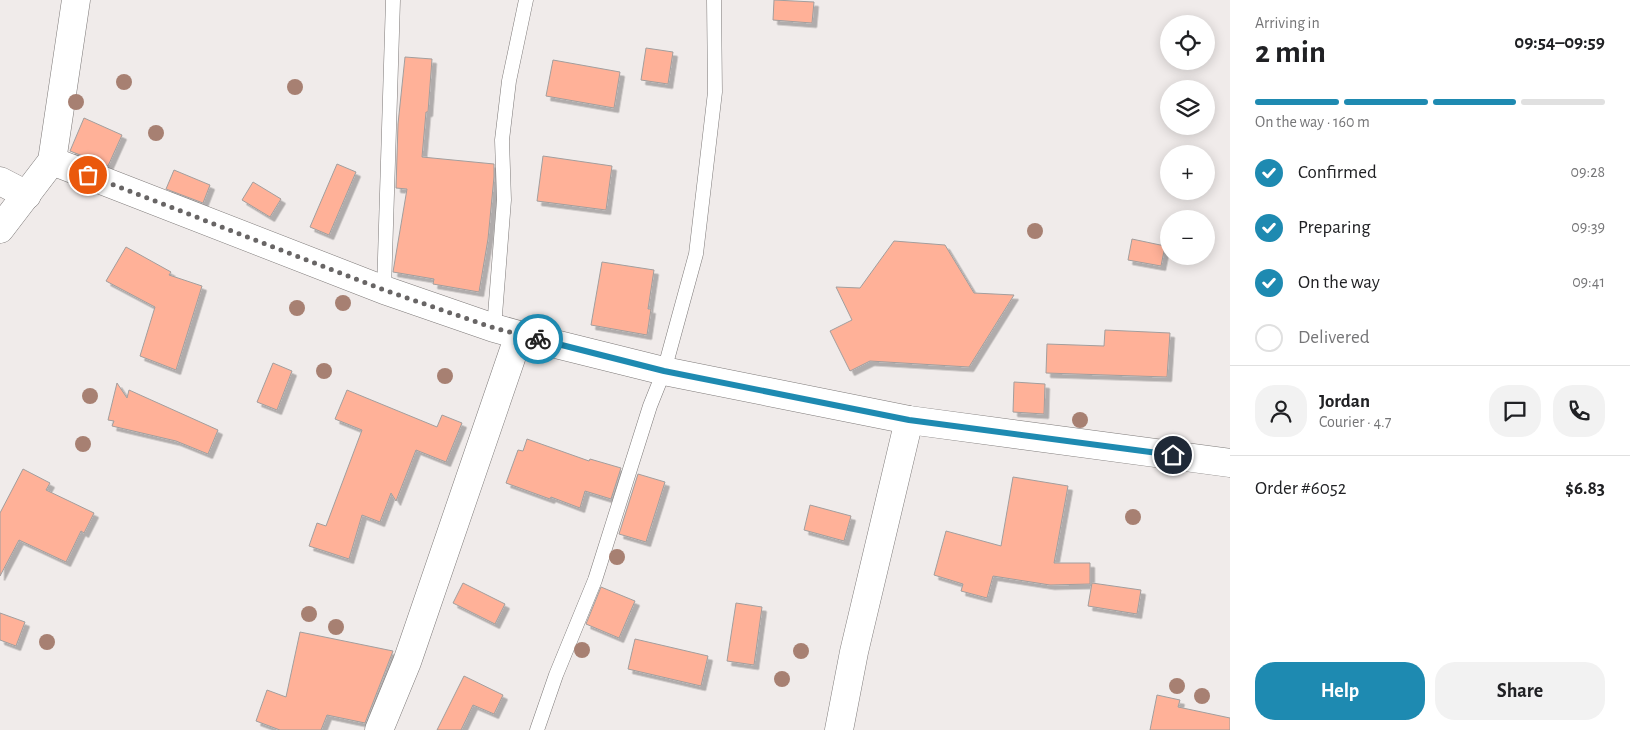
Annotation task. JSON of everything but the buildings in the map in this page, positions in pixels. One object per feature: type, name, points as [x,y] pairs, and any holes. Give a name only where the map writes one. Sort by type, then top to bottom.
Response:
[{"type":"street","points":[[0,229],[52,161],[76,0]]},
{"type":"street","points":[[52,161],[384,290],[506,331],[664,371],[909,420],[1230,463]]},
{"type":"street","points":[[0,181],[27,195]]},
{"type":"street","points":[[379,730],[407,662],[506,331]]},
{"type":"street","points":[[839,730],[854,652],[909,420]]},
{"type":"lane","points":[[384,290],[393,0]]},
{"type":"lane","points":[[506,331],[502,140],[509,81],[526,0]]},
{"type":"lane","points":[[537,730],[556,675],[595,580],[650,406],[664,371],[696,254],[715,92],[714,0]]},
{"type":"way so far","points":[[88,175],[384,290],[494,328],[538,339]]},
{"type":"route","points":[[538,339],[664,371],[909,420],[1173,455]]}]
